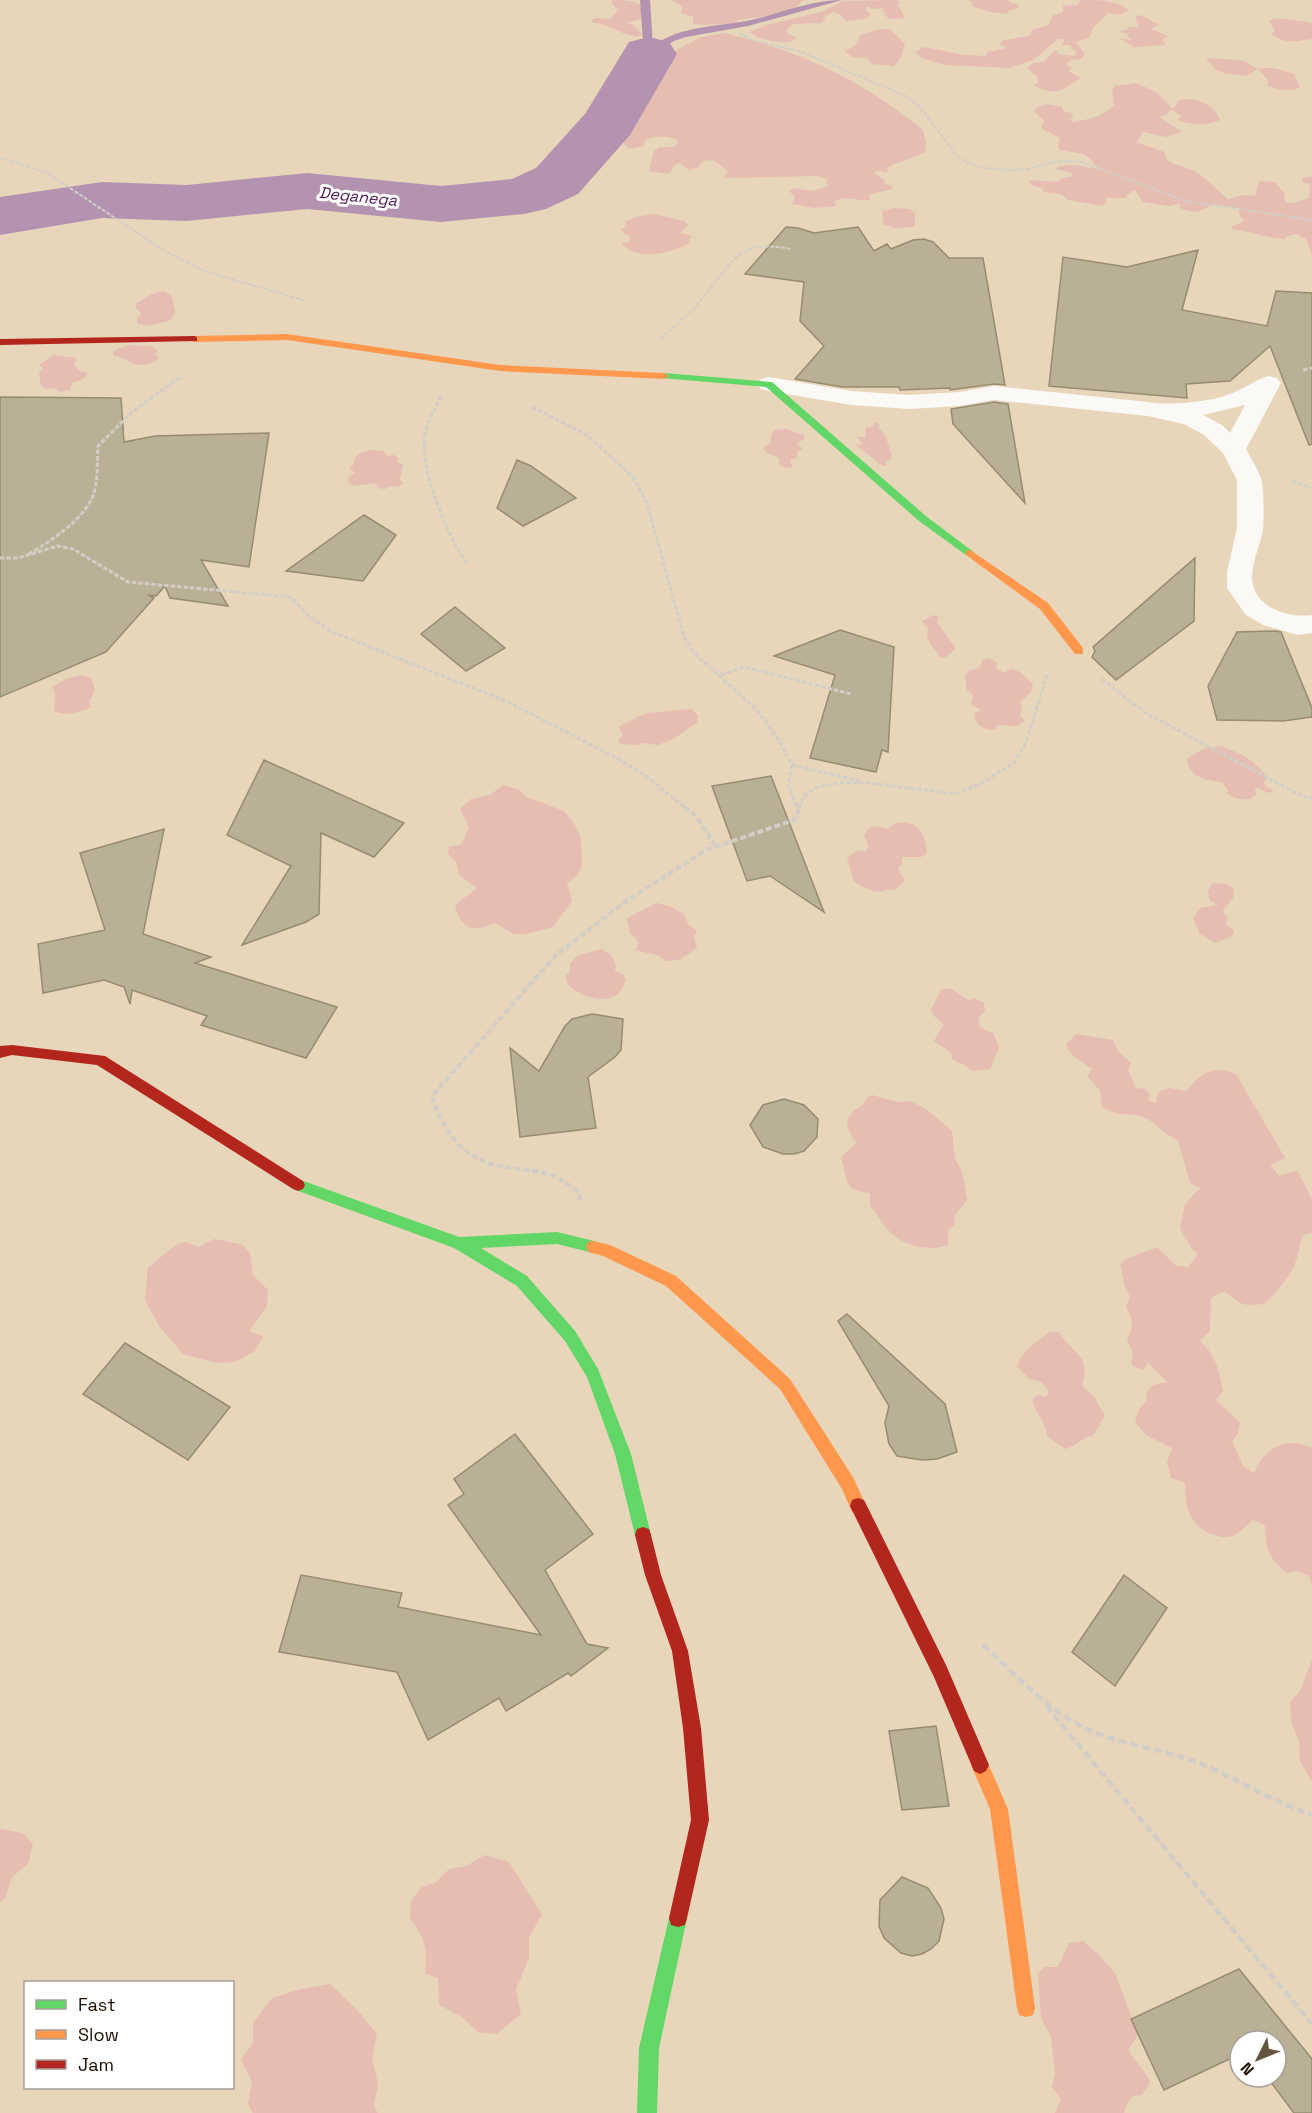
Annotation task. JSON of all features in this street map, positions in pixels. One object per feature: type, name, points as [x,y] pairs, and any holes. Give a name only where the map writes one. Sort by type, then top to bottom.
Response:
[{"type":"street","points":[[0,342],[286,337],[482,365],[769,384],[851,398],[910,402],[960,399],[994,393],[1148,409],[1203,409],[1246,398],[1269,383],[1234,449]]},
{"type":"street","points":[[769,384],[922,519],[1044,606],[1079,651]]},
{"type":"street","points":[[1148,409],[1192,419],[1213,430],[1234,449],[1250,480],[1250,528],[1240,572],[1240,588],[1254,608],[1272,619],[1298,626],[1312,624]]},
{"type":"street","points":[[0,1052],[12,1050],[100,1060],[294,1183],[459,1243],[522,1281],[570,1336],[593,1374],[623,1454],[652,1575],[680,1651],[692,1728],[700,1820],[649,2048],[647,2113]]},
{"type":"street","points":[[459,1243],[557,1238],[605,1250],[671,1281],[785,1384],[848,1484],[940,1671],[999,1809],[1026,2008]]},
{"type":"path","points":[[740,33],[752,40],[799,51],[904,95],[921,107],[957,156],[983,168],[1028,169],[1054,162],[1078,161],[1186,201],[1312,220]]},
{"type":"path","points":[[0,158],[46,172],[166,252],[204,271],[308,301]]},
{"type":"path","points":[[658,341],[692,311],[736,256],[747,248],[764,243],[791,249]]},
{"type":"path","points":[[29,555],[33,550],[54,540],[65,531],[91,500],[95,489],[98,446],[132,412],[183,375],[189,368],[195,338]]},
{"type":"path","points":[[467,562],[444,528],[424,454],[424,438],[429,418],[442,394],[466,374],[482,365]]},
{"type":"path","points":[[527,405],[587,435],[633,477],[647,502],[684,637],[694,653],[721,675],[757,710],[780,742],[792,765],[788,784],[798,807]]},
{"type":"path","points":[[0,558],[18,558],[58,546],[73,549],[128,582],[291,597],[301,612],[317,625],[337,635],[508,702],[615,757],[643,774],[696,816],[716,847]]},
{"type":"path","points":[[792,765],[869,783],[955,794],[980,784],[1014,763],[1026,742],[1062,629]]},
{"type":"path","points":[[1079,651],[1096,674],[1115,692],[1144,712],[1300,795],[1312,799]]},
{"type":"path","points":[[721,675],[744,667],[851,694]]},
{"type":"path","points":[[547,1238],[573,1222],[578,1216],[582,1210],[579,1192],[558,1179],[529,1170],[497,1166],[477,1160],[455,1144],[437,1116],[432,1096],[555,955],[625,902],[706,850],[794,820],[804,796],[817,787],[839,783],[869,783]]},
{"type":"path","points":[[975,1637],[1013,1671],[1043,1703],[1312,2025]]},
{"type":"path","points":[[1043,1703],[1094,1732],[1202,1764],[1312,1815]]},
{"type":"shaded area","points":[[613,0],[635,2],[647,12],[650,17],[625,23],[632,24],[642,34],[640,36],[628,35],[605,25],[593,23],[592,20],[596,18],[610,19],[618,10],[611,3]]},
{"type":"shaded area","points":[[671,0],[809,0],[783,12],[739,20],[735,24],[699,25],[693,23],[693,16],[681,14],[682,7]]},
{"type":"shaded area","points":[[897,0],[900,3],[897,6],[904,18],[890,19],[884,15],[886,12],[881,11],[884,8],[871,9],[867,6],[866,10],[871,15],[864,19],[846,21],[840,14],[833,12],[824,17],[821,23],[792,24],[785,32],[797,38],[789,42],[768,40],[750,32],[766,25],[821,12],[843,1]]},
{"type":"shaded area","points":[[968,0],[1008,0],[1018,4],[1019,8],[1009,10],[1007,14],[990,12],[971,5],[973,3]]},
{"type":"shaded area","points":[[1081,0],[1114,3],[1129,11],[1117,15],[1109,13],[1094,26],[1089,38],[1075,42],[1085,54],[1081,59],[1071,60],[1066,64],[1072,68],[1068,71],[1081,78],[1059,91],[1034,86],[1038,82],[1038,77],[1026,68],[1033,63],[1043,62],[1056,50],[1058,54],[1073,56],[1077,54],[1070,45],[1061,45],[1065,39],[1058,39],[1033,60],[1009,68],[944,65],[922,58],[915,52],[924,47],[964,55],[986,56],[988,52],[1007,48],[1000,44],[1003,40],[1029,36],[1032,30],[1049,25],[1052,16],[1063,12],[1063,6],[1077,5]]},
{"type":"shaded area","points":[[1139,15],[1159,24],[1151,29],[1168,36],[1162,40],[1164,45],[1134,47],[1120,39],[1132,40],[1127,36],[1128,34],[1119,31],[1129,29],[1128,27],[1139,27],[1135,17]]},
{"type":"shaded area","points":[[1276,18],[1309,22],[1312,24],[1312,39],[1282,40],[1271,34],[1275,31],[1269,21]]},
{"type":"shaded area","points":[[890,29],[905,44],[901,57],[894,66],[872,64],[866,57],[855,58],[846,53],[845,50],[856,45],[860,35]]},
{"type":"shaded area","points":[[724,33],[805,58],[854,82],[923,130],[926,142],[925,152],[887,168],[888,172],[876,171],[874,173],[884,180],[885,184],[892,186],[892,189],[869,195],[870,200],[847,198],[834,202],[837,206],[814,208],[792,204],[795,197],[789,191],[793,188],[812,191],[829,186],[826,184],[828,179],[817,176],[724,178],[728,171],[713,160],[703,161],[697,168],[689,170],[679,163],[673,166],[668,174],[649,171],[654,151],[660,147],[674,147],[678,142],[672,138],[656,137],[644,141],[644,146],[629,149],[621,140],[622,131],[630,122],[624,114],[635,106],[645,104],[646,94],[660,69],[678,49],[701,37]]},
{"type":"shaded area","points":[[1206,59],[1244,61],[1258,69],[1246,76],[1224,73],[1216,70]]},
{"type":"shaded area","points":[[1272,68],[1294,74],[1300,88],[1283,90],[1271,87],[1267,85],[1268,80],[1258,69]]},
{"type":"shaded area","points":[[1136,83],[1156,92],[1172,108],[1178,101],[1191,99],[1203,102],[1214,109],[1220,120],[1199,124],[1177,120],[1181,116],[1171,109],[1168,114],[1159,117],[1182,132],[1166,137],[1143,132],[1136,142],[1164,152],[1167,160],[1195,172],[1228,199],[1243,195],[1255,196],[1259,181],[1275,182],[1284,193],[1285,202],[1293,203],[1309,198],[1310,185],[1303,182],[1302,178],[1312,176],[1312,254],[1306,239],[1296,234],[1287,236],[1285,239],[1233,229],[1231,227],[1245,221],[1240,216],[1238,208],[1212,204],[1201,211],[1189,211],[1180,208],[1180,204],[1169,206],[1143,202],[1135,190],[1126,198],[1105,198],[1107,202],[1102,206],[1068,200],[1061,194],[1043,192],[1043,188],[1028,182],[1031,180],[1058,182],[1062,178],[1071,177],[1072,173],[1055,169],[1061,166],[1073,165],[1102,169],[1094,165],[1093,161],[1083,154],[1060,150],[1058,147],[1060,138],[1042,129],[1042,124],[1045,122],[1035,112],[1036,108],[1046,104],[1062,107],[1063,111],[1071,113],[1074,118],[1070,119],[1072,122],[1084,120],[1099,115],[1114,106],[1112,90],[1115,86]]},
{"type":"shaded area","points":[[893,208],[910,209],[915,213],[915,227],[895,228],[883,224],[882,211]]},
{"type":"shaded area","points":[[654,214],[684,221],[688,225],[680,233],[693,236],[689,239],[690,243],[674,250],[654,254],[627,249],[621,243],[629,242],[630,235],[620,229],[626,227],[625,222],[636,217]]},
{"type":"shaded area","points":[[163,291],[172,296],[175,313],[169,321],[147,326],[137,323],[137,318],[142,314],[135,307],[137,303],[152,294]]},
{"type":"shaded area","points":[[128,345],[151,346],[158,351],[154,354],[159,358],[140,365],[113,355],[113,351]]},
{"type":"shaded area","points":[[53,355],[77,358],[74,365],[80,371],[88,373],[83,379],[72,383],[70,390],[60,392],[54,388],[46,389],[41,385],[39,374],[43,368],[39,365]]},
{"type":"shaded area","points":[[875,422],[879,424],[891,451],[892,459],[885,462],[887,466],[882,466],[856,445],[863,444],[857,437],[866,437],[865,428],[873,426]]},
{"type":"shaded area","points":[[786,429],[804,435],[805,439],[796,443],[802,449],[797,452],[797,458],[790,460],[793,467],[787,468],[779,465],[779,458],[766,452],[763,448],[771,442],[771,435],[775,430]]},
{"type":"shaded area","points":[[372,450],[383,451],[387,456],[394,455],[399,459],[397,463],[403,464],[400,479],[403,483],[398,487],[391,486],[385,489],[378,488],[376,483],[353,486],[348,481],[349,476],[355,473],[349,468],[354,464],[356,457]]},
{"type":"shaded area","points":[[933,615],[939,617],[937,623],[956,648],[946,657],[940,658],[931,645],[927,634],[928,629],[922,621]]},
{"type":"shaded area","points":[[989,658],[997,663],[996,668],[1003,673],[1011,669],[1020,672],[1033,684],[1031,692],[1020,702],[1022,708],[1020,715],[1025,721],[1016,726],[996,725],[996,729],[988,729],[981,727],[974,717],[974,713],[981,710],[971,704],[973,695],[967,690],[965,676],[970,670],[979,668],[983,659]]},
{"type":"shaded area","points":[[83,675],[91,678],[95,691],[89,701],[91,707],[72,713],[54,711],[55,692],[52,687],[68,678]]},
{"type":"shaded area","points":[[691,709],[698,715],[697,722],[675,738],[658,745],[621,744],[618,741],[623,734],[619,728],[621,725],[647,713]]},
{"type":"shaded area","points":[[1221,746],[1241,754],[1252,762],[1267,777],[1264,781],[1265,786],[1274,791],[1267,793],[1258,787],[1253,797],[1246,800],[1238,799],[1227,794],[1228,790],[1222,782],[1204,779],[1191,770],[1187,759],[1203,749]]},
{"type":"shaded area","points":[[503,785],[518,789],[527,797],[564,811],[581,838],[582,865],[577,876],[567,883],[572,901],[553,927],[526,934],[514,934],[495,923],[480,928],[469,927],[461,920],[455,905],[477,888],[459,875],[457,863],[448,854],[449,846],[461,845],[469,827],[460,809],[471,799],[490,795]]},
{"type":"shaded area","points":[[907,822],[917,827],[922,834],[927,853],[921,857],[902,857],[902,864],[898,869],[905,880],[895,890],[888,889],[879,892],[854,881],[847,858],[858,850],[865,852],[869,847],[864,835],[869,828],[876,826],[888,829],[895,823]]},
{"type":"shaded area","points":[[1213,883],[1226,884],[1234,889],[1233,898],[1222,912],[1228,917],[1225,924],[1234,931],[1232,936],[1216,943],[1200,934],[1193,918],[1200,908],[1217,905],[1209,899],[1208,891]]},
{"type":"shaded area","points":[[657,903],[684,914],[688,924],[697,931],[694,938],[697,948],[679,960],[667,961],[660,956],[635,950],[639,942],[630,933],[627,918]]},
{"type":"shaded area","points":[[602,949],[611,955],[616,965],[615,971],[623,974],[626,980],[619,993],[607,999],[592,998],[577,992],[567,983],[566,976],[570,971],[570,963],[579,955]]},
{"type":"shaded area","points":[[950,988],[968,1000],[974,998],[984,1003],[985,1011],[978,1018],[980,1027],[993,1033],[999,1047],[990,1069],[972,1071],[953,1060],[951,1053],[934,1041],[944,1024],[935,1017],[931,1010],[941,990]]},
{"type":"shaded area","points":[[1076,1034],[1113,1040],[1118,1051],[1131,1063],[1128,1070],[1136,1088],[1145,1089],[1150,1094],[1148,1100],[1156,1103],[1158,1092],[1169,1088],[1187,1091],[1197,1079],[1208,1072],[1221,1070],[1236,1074],[1285,1158],[1270,1165],[1279,1176],[1297,1170],[1312,1199],[1312,1233],[1304,1235],[1295,1263],[1284,1283],[1264,1304],[1243,1304],[1225,1293],[1211,1298],[1210,1331],[1200,1341],[1210,1352],[1218,1370],[1223,1391],[1216,1400],[1240,1423],[1238,1434],[1232,1441],[1243,1466],[1254,1473],[1264,1457],[1277,1446],[1293,1443],[1312,1448],[1312,1584],[1309,1576],[1297,1571],[1286,1573],[1275,1562],[1267,1547],[1265,1525],[1253,1520],[1235,1535],[1223,1537],[1206,1532],[1196,1524],[1187,1507],[1185,1483],[1171,1478],[1167,1462],[1172,1448],[1146,1435],[1135,1422],[1139,1409],[1146,1401],[1147,1392],[1153,1385],[1167,1382],[1148,1363],[1143,1370],[1131,1365],[1133,1353],[1127,1340],[1132,1324],[1126,1307],[1130,1296],[1125,1287],[1120,1264],[1126,1259],[1157,1247],[1176,1266],[1188,1267],[1198,1254],[1191,1248],[1180,1228],[1185,1204],[1200,1188],[1190,1183],[1178,1140],[1145,1118],[1115,1113],[1102,1107],[1100,1091],[1087,1076],[1092,1069],[1071,1054],[1066,1045]]},
{"type":"shaded area","points":[[872,1095],[898,1102],[910,1101],[926,1109],[952,1131],[955,1159],[962,1171],[967,1200],[955,1215],[954,1226],[948,1230],[948,1245],[932,1248],[916,1246],[900,1240],[887,1229],[870,1206],[870,1193],[850,1187],[841,1157],[857,1143],[847,1123],[853,1111]]},
{"type":"shaded area","points":[[214,1239],[241,1244],[250,1252],[253,1275],[268,1290],[267,1306],[249,1331],[263,1336],[254,1352],[234,1362],[216,1363],[183,1354],[159,1326],[145,1300],[148,1267],[181,1243],[187,1242],[199,1247]]},
{"type":"shaded area","points":[[1050,1332],[1059,1332],[1080,1356],[1084,1368],[1082,1386],[1094,1397],[1105,1416],[1093,1435],[1065,1449],[1047,1436],[1045,1426],[1034,1404],[1033,1399],[1037,1395],[1046,1397],[1049,1391],[1041,1382],[1029,1379],[1017,1366],[1026,1351]]},
{"type":"shaded area","points":[[1312,1660],[1312,1782],[1300,1761],[1299,1741],[1291,1721],[1290,1702],[1300,1691]]},
{"type":"shaded area","points":[[0,1829],[23,1833],[33,1844],[28,1864],[12,1877],[5,1899],[0,1902]]},
{"type":"shaded area","points":[[485,1855],[509,1862],[542,1915],[529,1937],[529,1958],[516,1989],[521,2014],[497,2034],[478,2032],[462,2017],[439,2005],[438,1979],[425,1973],[424,1944],[410,1919],[411,1901],[422,1887],[435,1883],[449,1869],[466,1866]]},
{"type":"shaded area","points":[[1083,1941],[1115,1973],[1138,2035],[1128,2050],[1150,2082],[1142,2095],[1133,2096],[1126,2105],[1124,2113],[1055,2113],[1061,2099],[1052,2087],[1055,2074],[1051,2037],[1041,2018],[1038,1974],[1044,1967],[1058,1967],[1069,1943]]},
{"type":"shaded area","points":[[330,1984],[357,2010],[377,2034],[372,2059],[378,2084],[374,2106],[378,2113],[253,2113],[248,2104],[252,2081],[241,2060],[253,2043],[253,2023],[272,1998],[301,1989]]},
{"type":"building","points":[[786,227],[814,233],[858,227],[874,251],[887,244],[891,249],[913,240],[924,239],[933,242],[949,258],[983,258],[1005,385],[994,384],[950,390],[950,388],[900,390],[899,387],[842,387],[795,379],[824,346],[800,321],[804,282],[745,274]]},
{"type":"building","points":[[1198,250],[1182,310],[1267,326],[1276,291],[1312,293],[1312,444],[1309,445],[1270,346],[1230,381],[1186,384],[1187,398],[1049,386],[1063,257],[1127,267]]},
{"type":"building","points":[[0,397],[121,398],[124,442],[155,436],[269,433],[249,567],[201,560],[228,606],[170,598],[165,586],[156,596],[148,595],[154,598],[106,652],[0,697]]},
{"type":"building","points":[[994,402],[1008,404],[1025,503],[953,424],[951,409]]},
{"type":"building","points":[[517,460],[531,466],[576,498],[523,526],[497,508]]},
{"type":"building","points":[[364,515],[396,535],[363,581],[286,571]]},
{"type":"building","points":[[1195,558],[1194,621],[1116,680],[1092,657],[1095,651],[1093,647]]},
{"type":"building","points":[[455,607],[505,648],[466,671],[421,634]]},
{"type":"building","points":[[840,630],[894,647],[888,752],[882,750],[876,772],[810,758],[835,675],[774,656]]},
{"type":"building","points":[[1237,632],[1281,632],[1312,708],[1312,717],[1283,721],[1217,720],[1208,686]]},
{"type":"building","points":[[264,760],[404,823],[374,857],[321,833],[319,914],[306,922],[242,945],[291,866],[227,835]]},
{"type":"building","points":[[771,776],[824,912],[770,876],[747,881],[712,786]]},
{"type":"building","points":[[164,829],[143,934],[211,957],[195,963],[337,1007],[306,1058],[201,1025],[207,1016],[132,990],[130,1004],[124,987],[104,980],[43,993],[38,944],[105,930],[80,853]]},
{"type":"building","points":[[592,1014],[623,1019],[621,1050],[588,1077],[596,1128],[520,1137],[510,1048],[539,1071],[565,1026],[572,1019]]},
{"type":"building","points":[[784,1099],[804,1105],[818,1119],[817,1137],[804,1151],[794,1154],[783,1154],[763,1147],[750,1125],[763,1105]]},
{"type":"building","points":[[847,1314],[945,1404],[957,1452],[937,1459],[922,1460],[897,1456],[889,1444],[885,1423],[889,1406],[838,1321]]},
{"type":"building","points":[[125,1343],[230,1407],[188,1460],[83,1394]]},
{"type":"building","points":[[515,1434],[593,1534],[545,1570],[587,1644],[608,1648],[571,1676],[568,1673],[506,1711],[499,1698],[428,1740],[397,1672],[279,1652],[301,1575],[402,1593],[398,1607],[541,1635],[448,1505],[464,1494],[454,1479]]},
{"type":"building","points":[[1124,1575],[1167,1608],[1115,1686],[1072,1652]]},
{"type":"building","points":[[936,1726],[949,1806],[902,1810],[889,1731]]},
{"type":"building","points":[[902,1877],[928,1888],[941,1908],[944,1919],[939,1941],[922,1954],[912,1956],[901,1953],[884,1938],[879,1926],[880,1900]]},
{"type":"building","points":[[1239,1969],[1288,2029],[1228,2029],[1228,2060],[1164,2090],[1131,2019]]},
{"type":"building","points":[[1288,2029],[1312,2059],[1312,2113],[1294,2113],[1276,2089],[1288,2089]]},
{"type":"waterway","points":[[645,0],[649,54],[671,39],[683,35],[748,23],[837,0]]},
{"type":"waterway","name":"Deganega","points":[[0,216],[102,200],[187,203],[307,191],[441,204],[524,196],[557,181],[609,123],[649,54]]},
{"type":"traffic: fast","points":[[664,376],[769,384],[923,519],[970,553]]},
{"type":"traffic: fast","points":[[298,1185],[459,1243],[557,1238],[593,1247]]},
{"type":"traffic: fast","points":[[459,1243],[522,1281],[570,1336],[593,1374],[623,1454],[643,1535]]},
{"type":"traffic: fast","points":[[647,2113],[649,2048],[678,1918]]},
{"type":"traffic: slow","points":[[194,339],[287,337],[500,368],[664,376]]},
{"type":"traffic: slow","points":[[970,553],[1044,606],[1079,651]]},
{"type":"traffic: slow","points":[[593,1247],[605,1250],[671,1281],[785,1384],[848,1484],[858,1506]]},
{"type":"traffic: slow","points":[[980,1765],[999,1809],[1026,2008]]},
{"type":"traffic: jam","points":[[0,342],[194,339]]},
{"type":"traffic: jam","points":[[0,1052],[12,1050],[100,1060],[298,1185]]},
{"type":"traffic: jam","points":[[858,1506],[940,1671],[980,1765]]},
{"type":"traffic: jam","points":[[643,1535],[653,1575],[680,1651],[692,1728],[700,1820],[678,1918]]}]
